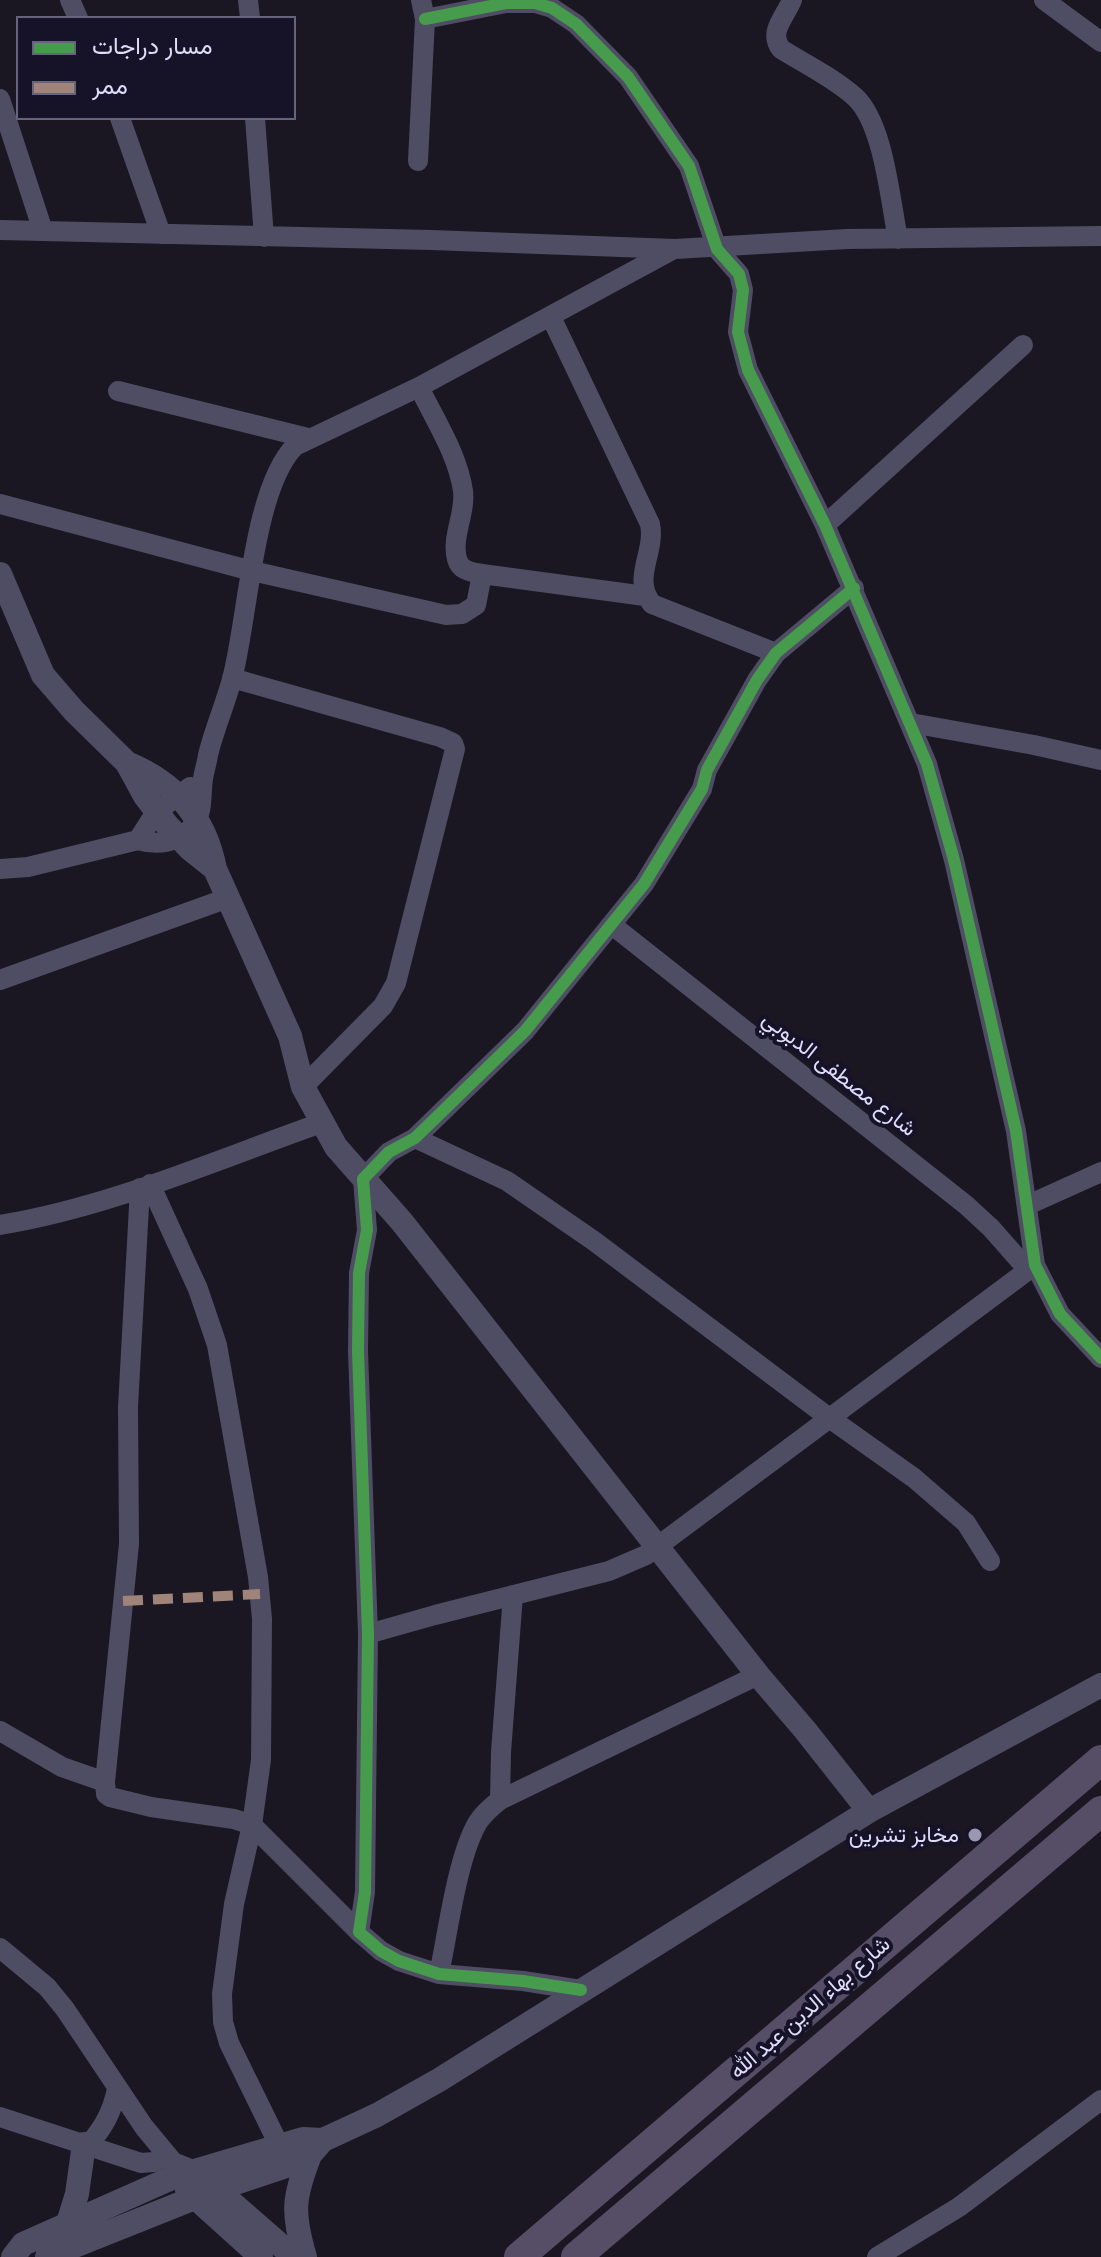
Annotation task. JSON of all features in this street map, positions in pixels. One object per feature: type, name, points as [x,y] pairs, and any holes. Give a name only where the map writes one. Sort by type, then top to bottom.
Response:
[{"type":"main road","name":"شارع بهاء الدين عبد الله","points":[[519,2257],[1101,1760]]},
{"type":"main road","name":"شارع بهاء الدين عبد الله","points":[[576,2257],[1101,1811]]},
{"type":"street","points":[[792,0],[776,31],[776,43],[854,96],[870,117],[877,134],[898,239]]},
{"type":"street","points":[[1044,0],[1101,42]]},
{"type":"street","points":[[418,161],[423,10],[522,3],[552,8],[565,16],[628,77],[689,166],[717,249],[739,274],[743,290],[738,332],[748,370],[854,588],[927,764],[954,860],[1013,1118],[1028,1205],[1032,1268],[1060,1314],[1101,1358]]},
{"type":"street","points":[[0,99],[43,231]]},
{"type":"street","points":[[121,120],[161,234]]},
{"type":"street","points":[[255,120],[264,237]]},
{"type":"street","points":[[0,230],[675,249],[833,240],[1101,236]]},
{"type":"street","points":[[0,869],[28,867],[138,840],[165,843],[179,838],[190,829],[203,806],[202,781],[232,678],[252,571],[276,471],[283,457],[308,438],[419,387],[675,249]]},
{"type":"street","points":[[551,317],[650,524],[651,542],[642,580],[645,596],[652,604],[776,653]]},
{"type":"street","points":[[825,525],[1023,345]]},
{"type":"street","points":[[419,387],[453,458],[464,493],[456,558],[467,571],[645,596]]},
{"type":"street","points":[[118,391],[308,438]]},
{"type":"street","points":[[0,504],[252,571],[446,615],[462,614],[476,605],[482,574]]},
{"type":"street","points":[[0,574],[43,675],[74,711],[127,763],[156,812],[179,838],[215,869]]},
{"type":"street","points":[[359,1932],[365,1892],[368,1634],[358,1351],[359,1273],[367,1230],[363,1179],[389,1152],[415,1138],[525,1031],[644,884],[702,789],[707,770],[757,680],[776,653],[854,588]]},
{"type":"street","points":[[232,678],[440,737],[453,743],[455,749],[390,997],[303,1087]]},
{"type":"street","points":[[911,723],[1101,760]]},
{"type":"street","points":[[127,763],[154,776],[178,794],[197,818],[212,851],[215,869],[290,1036],[303,1087],[336,1147],[402,1222],[656,1547],[869,1811]]},
{"type":"street","points":[[138,840],[156,812],[178,794],[202,781]]},
{"type":"street","points":[[0,980],[228,898]]},
{"type":"street","name":"شارع مصطفى الدبوبي","points":[[612,925],[966,1205],[1032,1268]]},
{"type":"street","points":[[0,1225],[53,1214],[145,1186],[321,1123]]},
{"type":"street","points":[[415,1138],[484,1168],[546,1207],[942,1502],[966,1523],[990,1561]]},
{"type":"street","points":[[1028,1205],[1101,1172]]},
{"type":"street","points":[[145,1186],[128,1407],[129,1544],[106,1794],[151,1807],[234,1819],[252,1825],[359,1932],[381,1951],[399,1961],[439,1974],[523,1981],[581,1990]]},
{"type":"street","points":[[145,1186],[198,1289],[217,1345],[258,1577],[262,1619],[261,1760],[252,1825],[234,1904],[222,1994],[223,2022],[229,2043],[279,2145]]},
{"type":"street","points":[[368,1634],[631,1563],[1032,1268]]},
{"type":"street","points":[[500,1800],[501,1739],[513,1595]]},
{"type":"street","points":[[439,1974],[470,1839],[478,1822],[500,1800],[758,1675]]},
{"type":"street","points":[[47,2257],[316,2148],[377,2115],[439,2080],[869,1811],[1101,1685]]},
{"type":"street","points":[[0,1731],[62,1767],[105,1782]]},
{"type":"street","points":[[0,1948],[56,1998],[117,2089],[177,2166],[261,2257]]},
{"type":"street","points":[[68,2223],[86,2144],[104,2126],[113,2109],[117,2089]]},
{"type":"street","points":[[877,2257],[959,2207],[1101,2100]]},
{"type":"street","points":[[0,2117],[141,2163],[177,2166]]},
{"type":"street","points":[[13,2257],[23,2244],[177,2166],[303,2139],[316,2148]]},
{"type":"street","points":[[305,2257],[295,2213],[296,2192],[316,2148]]},
{"type":"street","points":[[206,2194],[294,2257]]},
{"type":"marked path","points":[[123,1601],[260,1594]]},
{"type":"cycle path","points":[[425,19],[506,3],[535,3],[552,8],[576,24],[628,77],[689,166],[717,249],[739,274],[743,290],[738,332],[748,370],[825,525],[927,764],[954,860],[1016,1131],[1035,1265],[1060,1314],[1101,1358]]},
{"type":"cycle path","points":[[581,1990],[523,1981],[439,1974],[399,1961],[381,1951],[359,1932],[365,1892],[368,1634],[358,1351],[359,1273],[367,1230],[363,1179],[389,1152],[415,1138],[525,1031],[644,884],[702,789],[707,770],[757,680],[776,653],[854,588]]},
{"type":"place","name":"مخابز تشرين","points":[[975,1835]]}]
